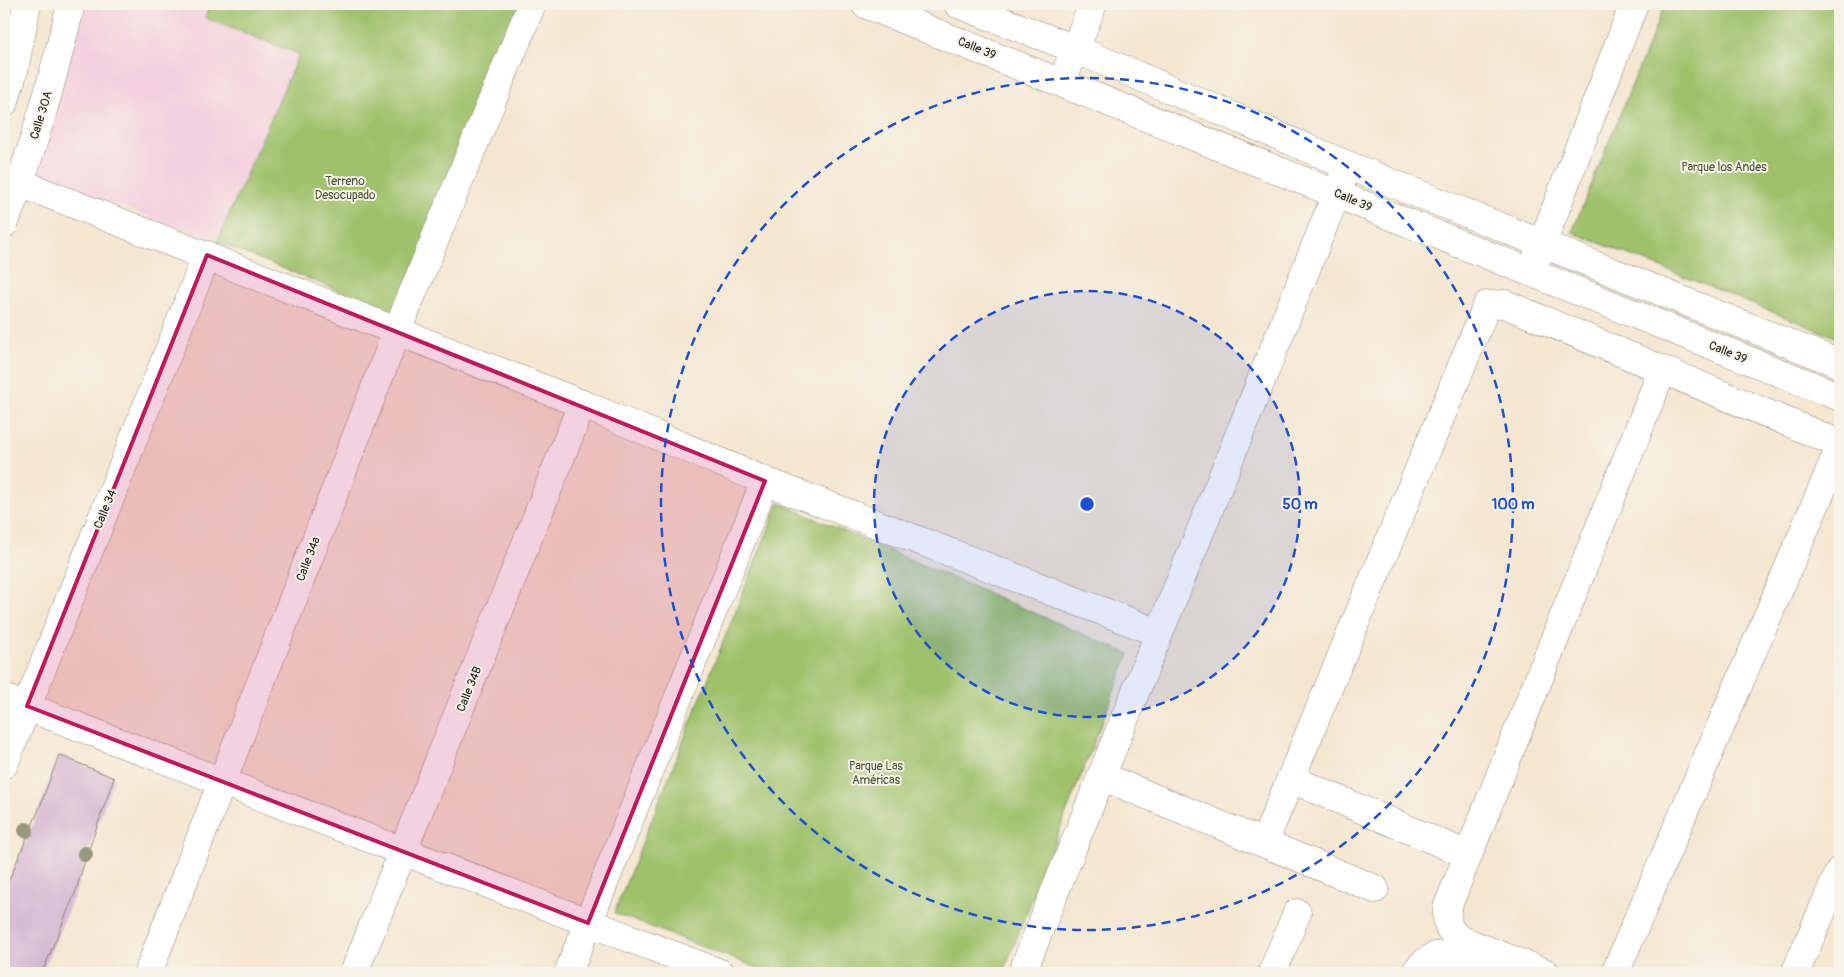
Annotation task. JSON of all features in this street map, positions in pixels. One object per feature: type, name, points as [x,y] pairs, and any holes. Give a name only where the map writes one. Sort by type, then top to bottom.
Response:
[{"type":"street","points":[[4,103],[14,70],[27,4]]},
{"type":"street","name":"Calle 30A","points":[[4,224],[20,182],[53,78],[71,4]]},
{"type":"street","name":"Calle 34a","points":[[148,973],[397,331],[532,4]]},
{"type":"street","name":"Calle 39","points":[[865,4],[1336,192],[1531,273],[1840,397]]},
{"type":"street","points":[[958,4],[1075,49],[1348,165],[1840,364]]},
{"type":"street","points":[[1062,82],[1093,4]]},
{"type":"street","points":[[1531,273],[1634,4]]},
{"type":"street","points":[[1022,973],[1348,165]]},
{"type":"street","points":[[20,182],[207,254],[582,404],[765,480],[1159,633]]},
{"type":"street","name":"Calle 34","points":[[4,764],[15,702],[207,254]]},
{"type":"street","points":[[1264,843],[1487,305],[1505,304],[1840,446],[1615,973]]},
{"type":"street","points":[[1546,973],[1459,939],[1450,930],[1446,920],[1447,908],[1662,371]]},
{"type":"street","name":"Calle 34B","points":[[354,973],[582,404]]},
{"type":"street","points":[[568,973],[765,480]]},
{"type":"street","points":[[15,702],[720,973]]},
{"type":"street","points":[[1102,776],[1375,888]]},
{"type":"street","points":[[1291,779],[1468,855]]},
{"type":"street","points":[[1795,973],[1840,870]]},
{"type":"street","points":[[1272,973],[1297,913]]},
{"type":"street","points":[[1416,973],[1423,962],[1437,955],[1446,954],[1458,956],[1501,973]]},
{"type":"highlighted area","points":[[207,255],[765,481],[588,923],[27,706]]},
{"type":"shaded area","points":[[86,4],[210,4],[205,18],[299,54],[217,242],[35,175]]},
{"type":"green space","name":"Terreno Desocupado","points":[[210,4],[523,4],[397,314],[217,242],[299,54],[205,18]]},
{"type":"green space","name":"Parque los Andes","points":[[1665,4],[1840,4],[1840,339],[1572,232]]},
{"type":"green space","name":"Parque Las Américas","points":[[779,503],[1129,654],[1003,973],[771,973],[614,913]]},
{"type":"building","points":[[59,755],[114,778],[76,891],[42,973],[4,973],[4,892],[39,809]]}]
